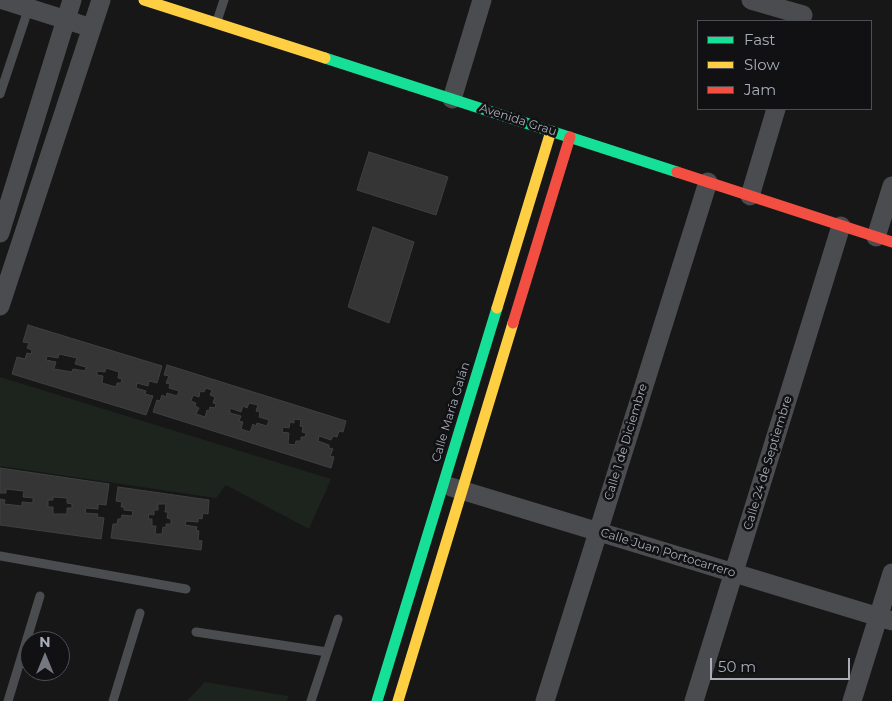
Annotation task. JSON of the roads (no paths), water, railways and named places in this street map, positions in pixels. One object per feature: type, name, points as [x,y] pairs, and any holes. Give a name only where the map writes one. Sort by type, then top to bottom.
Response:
[{"type":"street","points":[[3,0],[30,4],[66,20],[92,28]]},
{"type":"street","points":[[0,233],[72,0]]},
{"type":"street","points":[[0,306],[101,0]]},
{"type":"street","name":"Avenida Grau","points":[[144,0],[884,239]]},
{"type":"street","points":[[452,99],[482,0]]},
{"type":"street","points":[[751,0],[804,12]]},
{"type":"street","points":[[750,196],[776,110]]},
{"type":"street","name":"Calle María Galán","points":[[377,701],[551,131]]},
{"type":"street","points":[[398,701],[570,137]]},
{"type":"street","name":"Calle 1 de Diciembre","points":[[545,701],[708,182]]},
{"type":"street","points":[[884,239],[892,186]]},
{"type":"street","name":"Calle 24 de Septiembre","points":[[694,701],[841,226]]},
{"type":"street","name":"Calle Juan Portocarrero","points":[[443,485],[885,619]]},
{"type":"street","points":[[852,701],[885,619],[892,573]]},
{"type":"lane","points":[[216,23],[224,0]]},
{"type":"lane","points":[[0,94],[30,4]]},
{"type":"lane","points":[[0,556],[186,589]]},
{"type":"lane","points":[[8,701],[40,596]]},
{"type":"lane","points":[[113,701],[140,613]]},
{"type":"lane","points":[[311,701],[338,618]]},
{"type":"lane","points":[[196,632],[327,652]]}]
